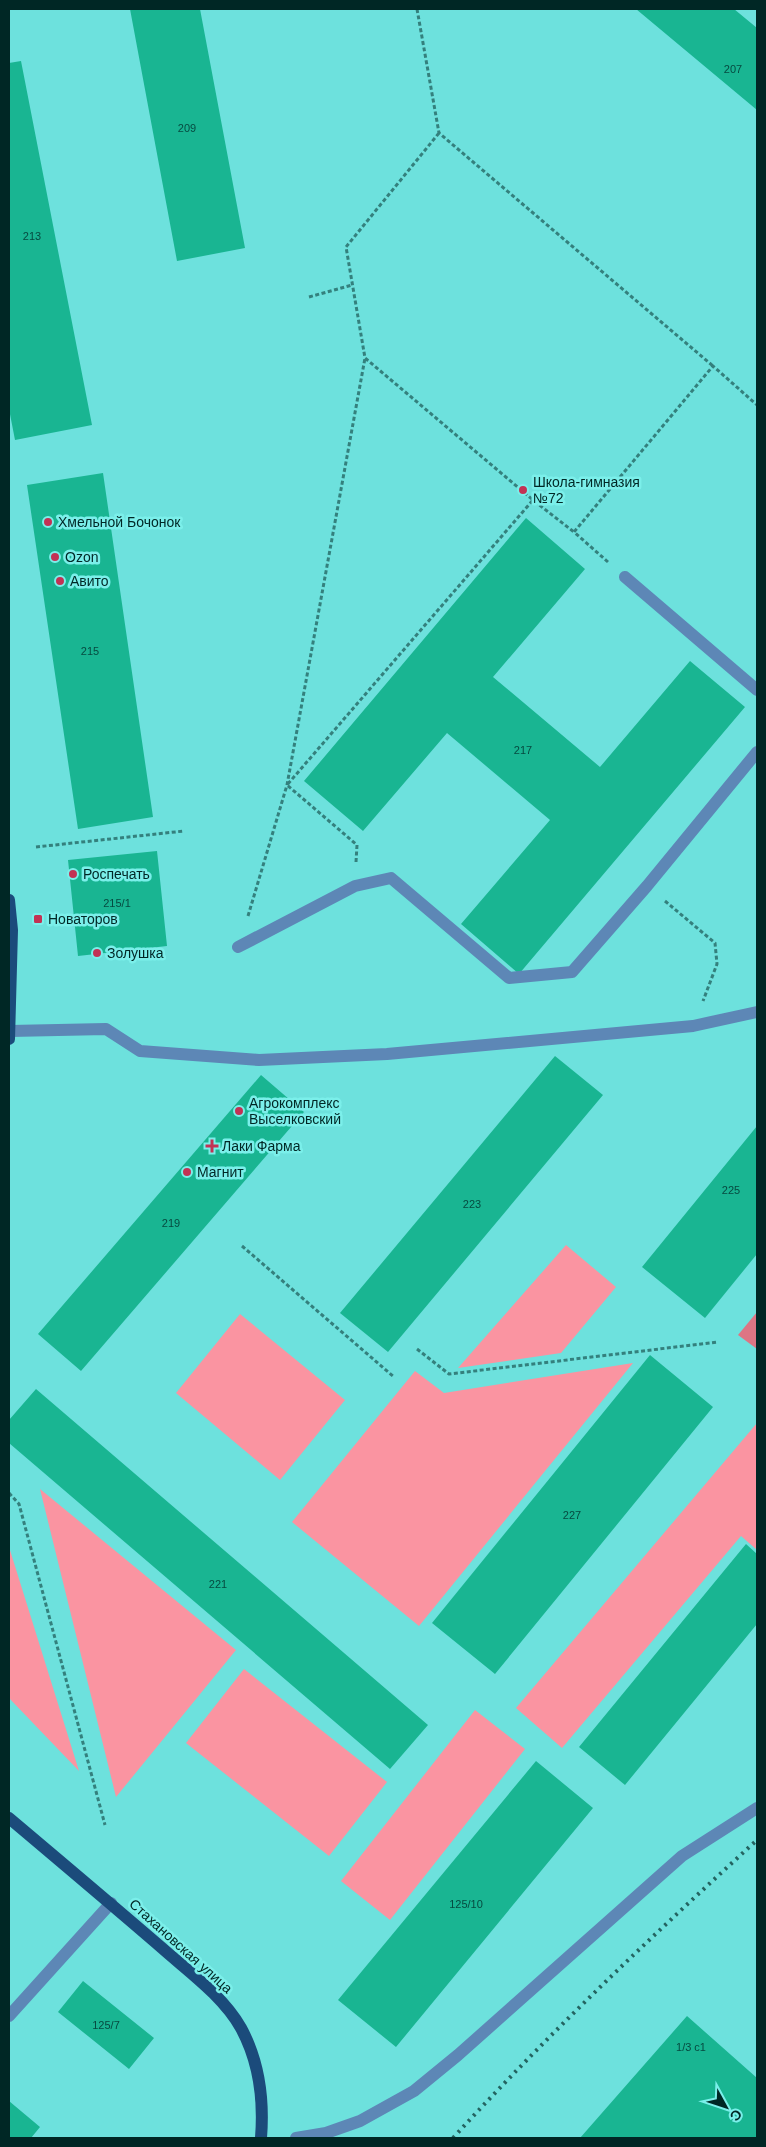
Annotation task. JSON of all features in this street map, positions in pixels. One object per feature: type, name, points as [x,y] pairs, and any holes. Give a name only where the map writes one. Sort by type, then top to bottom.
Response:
[{"type":"main road","points":[[9,900],[12,930],[9,1035]]},
{"type":"main road","name":"Стахановская улица","points":[[9,1818],[110,1903],[204,1985],[224,2005],[241,2028],[260,2074],[263,2112],[261,2138]]},
{"type":"street","points":[[625,577],[757,690]]},
{"type":"street","points":[[238,947],[355,886],[391,878],[510,978],[572,972],[647,886],[757,752]]},
{"type":"street","points":[[9,1035],[106,1029],[140,1051],[259,1060],[387,1054],[693,1026],[757,1012]]},
{"type":"street","points":[[296,2138],[329,2136],[414,2091],[458,2055],[682,1856],[757,1808]]},
{"type":"street","points":[[9,2016],[110,1903]]},
{"type":"path","points":[[417,9],[439,133],[757,405]]},
{"type":"path","points":[[238,947],[287,785],[365,358],[346,247],[439,133]]},
{"type":"path","points":[[309,297],[352,285]]},
{"type":"path","points":[[365,358],[574,532],[625,577]]},
{"type":"path","points":[[574,532],[713,366]]},
{"type":"path","points":[[287,785],[534,500]]},
{"type":"path","points":[[287,785],[357,845],[355,886]]},
{"type":"path","points":[[36,847],[184,831]]},
{"type":"path","points":[[647,886],[715,943],[717,964],[693,1026]]},
{"type":"path","points":[[242,1246],[394,1377]]},
{"type":"path","points":[[417,1349],[449,1374],[718,1342]]},
{"type":"path","points":[[9,1493],[19,1504],[105,1825]]},
{"type":"shaded area","points":[[566,1245],[616,1287],[561,1353],[458,1368]]},
{"type":"shaded area","points":[[757,1312],[757,1349],[738,1335]]},
{"type":"shaded area","points":[[240,1314],[345,1400],[280,1480],[176,1393]]},
{"type":"shaded area","points":[[633,1363],[419,1626],[292,1522],[415,1371],[444,1393]]},
{"type":"shaded area","points":[[757,1423],[757,1550],[741,1536],[562,1748],[516,1708]]},
{"type":"shaded area","points":[[40,1489],[236,1650],[116,1797]]},
{"type":"shaded area","points":[[9,1547],[79,1771],[9,1698]]},
{"type":"shaded area","points":[[244,1669],[387,1782],[329,1856],[186,1743]]},
{"type":"shaded area","points":[[475,1710],[525,1749],[390,1920],[341,1881]]},
{"type":"building","points":[[130,9],[200,9],[245,248],[177,261]]},
{"type":"building","points":[[636,9],[734,9],[757,28],[757,110]]},
{"type":"building","points":[[21,61],[92,425],[15,440],[9,409],[9,63]]},
{"type":"building","points":[[103,473],[153,817],[78,829],[27,485]]},
{"type":"building","points":[[526,518],[585,569],[493,677],[600,767],[690,661],[745,707],[519,974],[461,924],[550,820],[447,733],[363,831],[304,781]]},
{"type":"building","points":[[157,851],[167,946],[78,956],[68,860]]},
{"type":"building","points":[[555,1056],[603,1095],[388,1352],[340,1313]]},
{"type":"building","points":[[261,1075],[304,1112],[81,1371],[38,1334]]},
{"type":"building","points":[[757,1126],[757,1254],[705,1318],[642,1267]]},
{"type":"building","points":[[650,1355],[713,1407],[495,1674],[432,1623]]},
{"type":"building","points":[[36,1389],[428,1725],[390,1769],[9,1443],[9,1420]]},
{"type":"building","points":[[746,1544],[757,1554],[757,1624],[625,1785],[579,1747]]},
{"type":"building","points":[[536,1761],[593,1808],[396,2047],[338,2000]]},
{"type":"building","points":[[83,1981],[154,2038],[129,2069],[58,2012]]},
{"type":"building","points":[[687,2016],[757,2078],[757,2138],[580,2138]]},
{"type":"building","points":[[9,2101],[40,2127],[31,2138],[9,2138]]},
{"type":"railway","points":[[453,2138],[526,2061],[602,1986],[757,1840]]},
{"type":"place","name":"Школа-гимназия №72","points":[[523,490]]},
{"type":"place","name":"Хмельной Бочонок","points":[[48,522]]},
{"type":"place","name":"Ozon","points":[[55,557]]},
{"type":"place","name":"Авито","points":[[60,581]]},
{"type":"place","name":"Роспечать","points":[[73,874]]},
{"type":"place","name":"Новаторов","points":[[38,919]]},
{"type":"place","name":"Золушка","points":[[97,953]]},
{"type":"place","name":"Агрокомплекс Выселковский","points":[[239,1111]]},
{"type":"place","name":"Лаки Фарма","points":[[212,1146]]},
{"type":"place","name":"Магнит","points":[[187,1172]]}]
